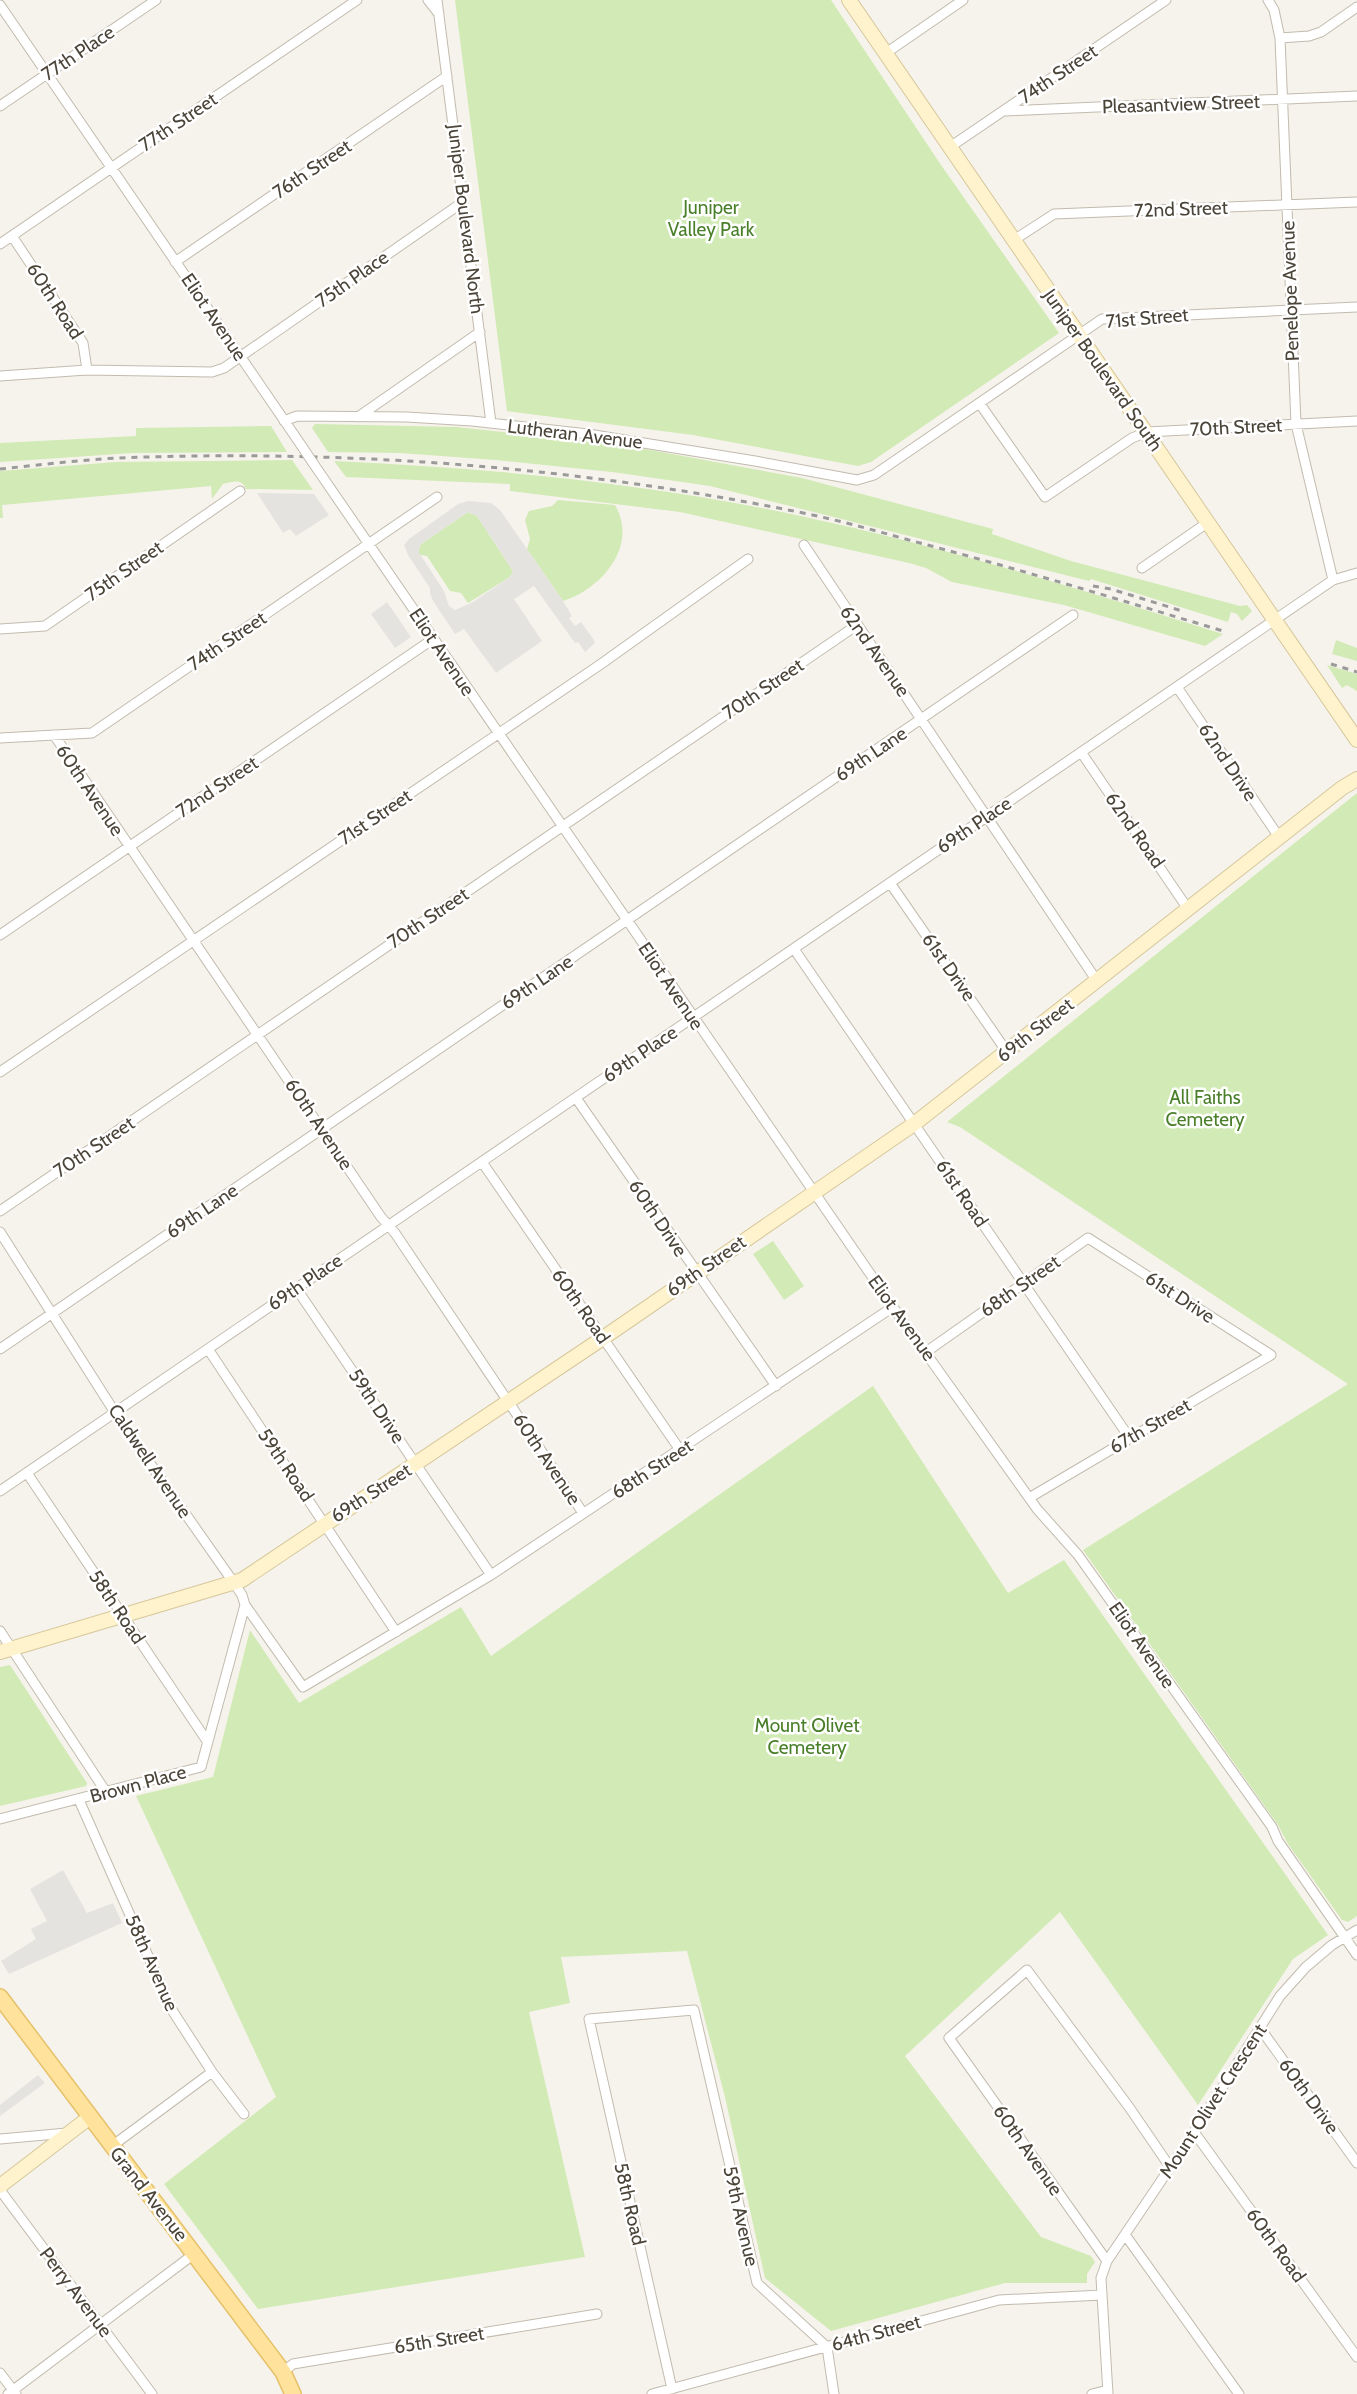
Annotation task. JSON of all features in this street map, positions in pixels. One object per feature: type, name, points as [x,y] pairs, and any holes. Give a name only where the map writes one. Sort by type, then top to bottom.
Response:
[{"type":"main road","name":"Juniper Boulevard South","points":[[850,0],[1357,740]]},
{"type":"main road","name":"69th Street","points":[[6,1650],[242,1580],[603,1338],[914,1124],[1279,837],[1342,788],[1357,779]]},
{"type":"main road","name":"Grand Avenue","points":[[0,1997],[283,2372],[293,2394]]},
{"type":"main road","points":[[0,2186],[90,2117]]},
{"type":"main road","points":[[283,2372],[303,2394]]},
{"type":"street","name":"77th Place","points":[[0,106],[156,0]]},
{"type":"street","name":"77th Street","points":[[0,244],[357,0]]},
{"type":"street","name":"Juniper Boulevard North","points":[[428,0],[439,15]]},
{"type":"street","name":"Juniper Boulevard North","points":[[437,0],[491,423]]},
{"type":"street","points":[[886,53],[963,0]]},
{"type":"street","name":"74th Street","points":[[950,147],[1166,0]]},
{"type":"street","name":"Penelope Avenue","points":[[1268,0],[1274,10],[1280,38],[1296,424],[1333,580]]},
{"type":"street","name":"Eliot Avenue","points":[[0,5],[813,1192],[1029,1498],[1078,1555],[1272,1827],[1278,1841],[1357,1956]]},
{"type":"street","points":[[1280,38],[1309,36],[1320,32],[1357,7]]},
{"type":"street","name":"76th Street","points":[[175,262],[447,76]]},
{"type":"street","name":"Pleasantview Street","points":[[1004,111],[1357,96]]},
{"type":"street","name":"75th Place","points":[[240,356],[463,202]]},
{"type":"street","name":"72nd Street","points":[[1014,240],[1054,214],[1357,202]]},
{"type":"street","name":"60th Road","points":[[12,236],[83,343],[87,370]]},
{"type":"street","name":"71st Street","points":[[865,479],[874,475],[980,404],[1102,318],[1357,307]]},
{"type":"street","points":[[357,417],[480,332]]},
{"type":"street","points":[[0,376],[87,370],[212,372],[224,368],[240,356]]},
{"type":"street","name":"70th Street","points":[[980,404],[1045,497],[1132,438],[1147,432],[1357,420]]},
{"type":"street","name":"Lutheran Avenue","points":[[284,421],[297,416],[407,417],[491,423],[626,439],[755,461],[848,480],[865,479]]},
{"type":"street","name":"75th Street","points":[[0,629],[45,626],[240,491]]},
{"type":"street","name":"74th Street","points":[[0,738],[92,733],[437,497]]},
{"type":"street","points":[[1142,568],[1208,523]]},
{"type":"street","name":"62nd Avenue","points":[[804,545],[1097,981]]},
{"type":"street","name":"71st Street","points":[[0,1072],[613,656],[748,559]]},
{"type":"street","name":"69th Place","points":[[0,1491],[1333,580],[1357,573]]},
{"type":"street","name":"69th Lane","points":[[0,1349],[1073,615]]},
{"type":"street","name":"70th Street","points":[[0,1211],[856,625]]},
{"type":"street","name":"72nd Street","points":[[0,935],[433,639]]},
{"type":"street","name":"62nd Drive","points":[[1177,687],[1279,837]]},
{"type":"street","name":"60th Avenue","points":[[54,735],[583,1513]]},
{"type":"street","name":"62nd Road","points":[[1081,752],[1188,909]]},
{"type":"street","name":"61st Drive","points":[[890,883],[1007,1052]]},
{"type":"street","name":"61st Road","points":[[794,948],[1129,1437]]},
{"type":"street","name":"60th Drive","points":[[576,1098],[696,1274],[776,1386]]},
{"type":"street","name":"60th Road","points":[[482,1162],[680,1450]]},
{"type":"street","name":"Caldwell Avenue","points":[[0,1232],[51,1314],[116,1412],[234,1583],[242,1595],[245,1605],[304,1687]]},
{"type":"street","name":"61st Drive","points":[[1088,1238],[1271,1355]]},
{"type":"street","name":"68th Street","points":[[926,1352],[1088,1238]]},
{"type":"street","name":"59th Drive","points":[[296,1288],[491,1575]]},
{"type":"street","name":"68th Street","points":[[304,1687],[491,1575],[893,1306]]},
{"type":"street","name":"59th Road","points":[[208,1349],[396,1632]]},
{"type":"street","name":"67th Street","points":[[1029,1498],[1129,1437],[1271,1355]]},
{"type":"street","name":"58th Road","points":[[26,1473],[207,1741]]},
{"type":"street","name":"Brown Place","points":[[0,1819],[201,1767],[245,1605]]},
{"type":"street","points":[[0,1631],[6,1650],[106,1792]]},
{"type":"street","name":"58th Avenue","points":[[79,1800],[172,2010],[212,2072],[244,2114]]},
{"type":"street","name":"Mount Olivet Crescent","points":[[1102,2295],[1101,2278],[1107,2262],[1194,2132],[1260,2028],[1295,1978],[1323,1952],[1357,1930]]},
{"type":"street","name":"60th Avenue","points":[[1107,2262],[949,2038],[1027,1970],[1129,2107],[1170,2167]]},
{"type":"street","name":"58th Road","points":[[672,2389],[589,2019],[694,2010]]},
{"type":"street","name":"59th Avenue","points":[[694,2010],[757,2283],[826,2347]]},
{"type":"street","name":"60th Drive","points":[[1260,2028],[1357,2163]]},
{"type":"street","points":[[112,2146],[212,2072]]},
{"type":"street","name":"60th Road","points":[[1194,2132],[1357,2358]]},
{"type":"street","points":[[0,2139],[69,2133]]},
{"type":"street","name":"Perry Avenue","points":[[0,2190],[152,2394]]},
{"type":"street","points":[[1126,2236],[1239,2394]]},
{"type":"street","points":[[0,2373],[12,2393],[194,2254]]},
{"type":"street","points":[[1092,2394],[1108,2392],[1102,2295]]},
{"type":"street","name":"64th Street","points":[[652,2394],[999,2300],[1102,2295]]},
{"type":"street","name":"65th Street","points":[[283,2372],[293,2364],[597,2314]]},
{"type":"street","points":[[826,2347],[834,2394]]},
{"type":"green space","name":"Juniper Valley Park","points":[[455,0],[831,0],[941,165],[1059,333],[871,462],[858,466],[693,435],[507,411]]},
{"type":"green space","points":[[315,424],[457,427],[623,445],[802,478],[993,529],[992,534],[1071,561],[1240,606],[1247,605],[1252,611],[1242,621],[1237,614],[1231,612],[1228,622],[1091,579],[1089,581],[710,486],[612,472],[496,460],[400,453],[328,452],[312,428]]},
{"type":"green space","points":[[271,426],[287,452],[133,453],[0,462],[0,443],[136,436],[136,428]]},
{"type":"green space","points":[[292,460],[313,490],[246,489],[242,483],[233,482],[223,484],[212,499],[211,486],[2,505],[3,518],[0,518],[0,471],[116,462]]},
{"type":"green space","points":[[334,461],[450,468],[566,479],[682,494],[796,515],[904,540],[958,555],[1065,585],[1223,634],[1205,646],[1064,605],[952,582],[926,568],[909,563],[680,512],[510,491],[510,484],[346,477]]},
{"type":"green space","points":[[558,500],[615,505],[621,520],[622,536],[619,550],[612,564],[602,576],[591,587],[563,601],[527,549],[530,539],[525,520],[529,511],[552,506]]},
{"type":"green space","points":[[468,512],[477,516],[513,571],[510,577],[468,603],[461,593],[450,591],[427,556],[420,555],[418,552],[421,544]]},
{"type":"green space","points":[[1336,640],[1357,648],[1357,661],[1332,654]]},
{"type":"green space","points":[[1327,665],[1357,674],[1357,691],[1347,685],[1342,688]]},
{"type":"green space","name":"All Faiths Cemetery","points":[[1357,793],[1357,1916],[1348,1922],[1342,1920],[1288,1844],[1278,1825],[1083,1550],[1348,1384],[960,1127],[947,1122]]},
{"type":"green space","points":[[773,1241],[804,1286],[784,1300],[753,1254]]},
{"type":"green space","name":"Mount Olivet Cemetery","points":[[873,1386],[1008,1593],[1064,1560],[1328,1935],[1293,1959],[1198,2105],[1060,1912],[905,2056],[1041,2237],[1091,2256],[1095,2262],[1087,2274],[1087,2283],[1005,2283],[831,2331],[765,2278],[725,2097],[687,1951],[561,1957],[570,2003],[529,2012],[585,2257],[258,2309],[164,2184],[276,2097],[136,1796],[213,1777],[250,1630],[299,1703],[461,1607],[491,1656]]},
{"type":"green space","points":[[10,1665],[87,1783],[86,1786],[0,1806],[0,1667]]},
{"type":"shaded area","points":[[257,493],[314,494],[329,515],[296,536],[290,529],[283,533]]},
{"type":"shaded area","points":[[468,501],[491,503],[500,510],[563,601],[572,616],[569,618],[575,626],[581,622],[595,643],[585,652],[578,642],[575,643],[534,586],[514,599],[542,641],[496,673],[464,629],[455,634],[433,601],[430,588],[408,555],[404,545],[409,539],[458,504]],"holes":[[[468,512],[477,516],[513,571],[510,577],[473,602],[455,610],[449,606],[444,591],[418,551],[421,544]]]},
{"type":"shaded area","points":[[387,602],[411,637],[395,648],[371,614]]},
{"type":"shaded area","points":[[63,1870],[87,1913],[113,1903],[122,1923],[9,1974],[1,1961],[36,1939],[31,1929],[47,1921],[30,1889]]},
{"type":"shaded area","points":[[38,2075],[45,2083],[0,2116],[0,2105]]},
{"type":"railway","points":[[0,469],[118,458],[291,456],[465,465],[637,484],[723,498],[840,521],[1007,567],[1223,631]]},
{"type":"railway","points":[[1093,586],[1111,589],[1182,611]]},
{"type":"railway","points":[[1331,664],[1357,672]]}]
